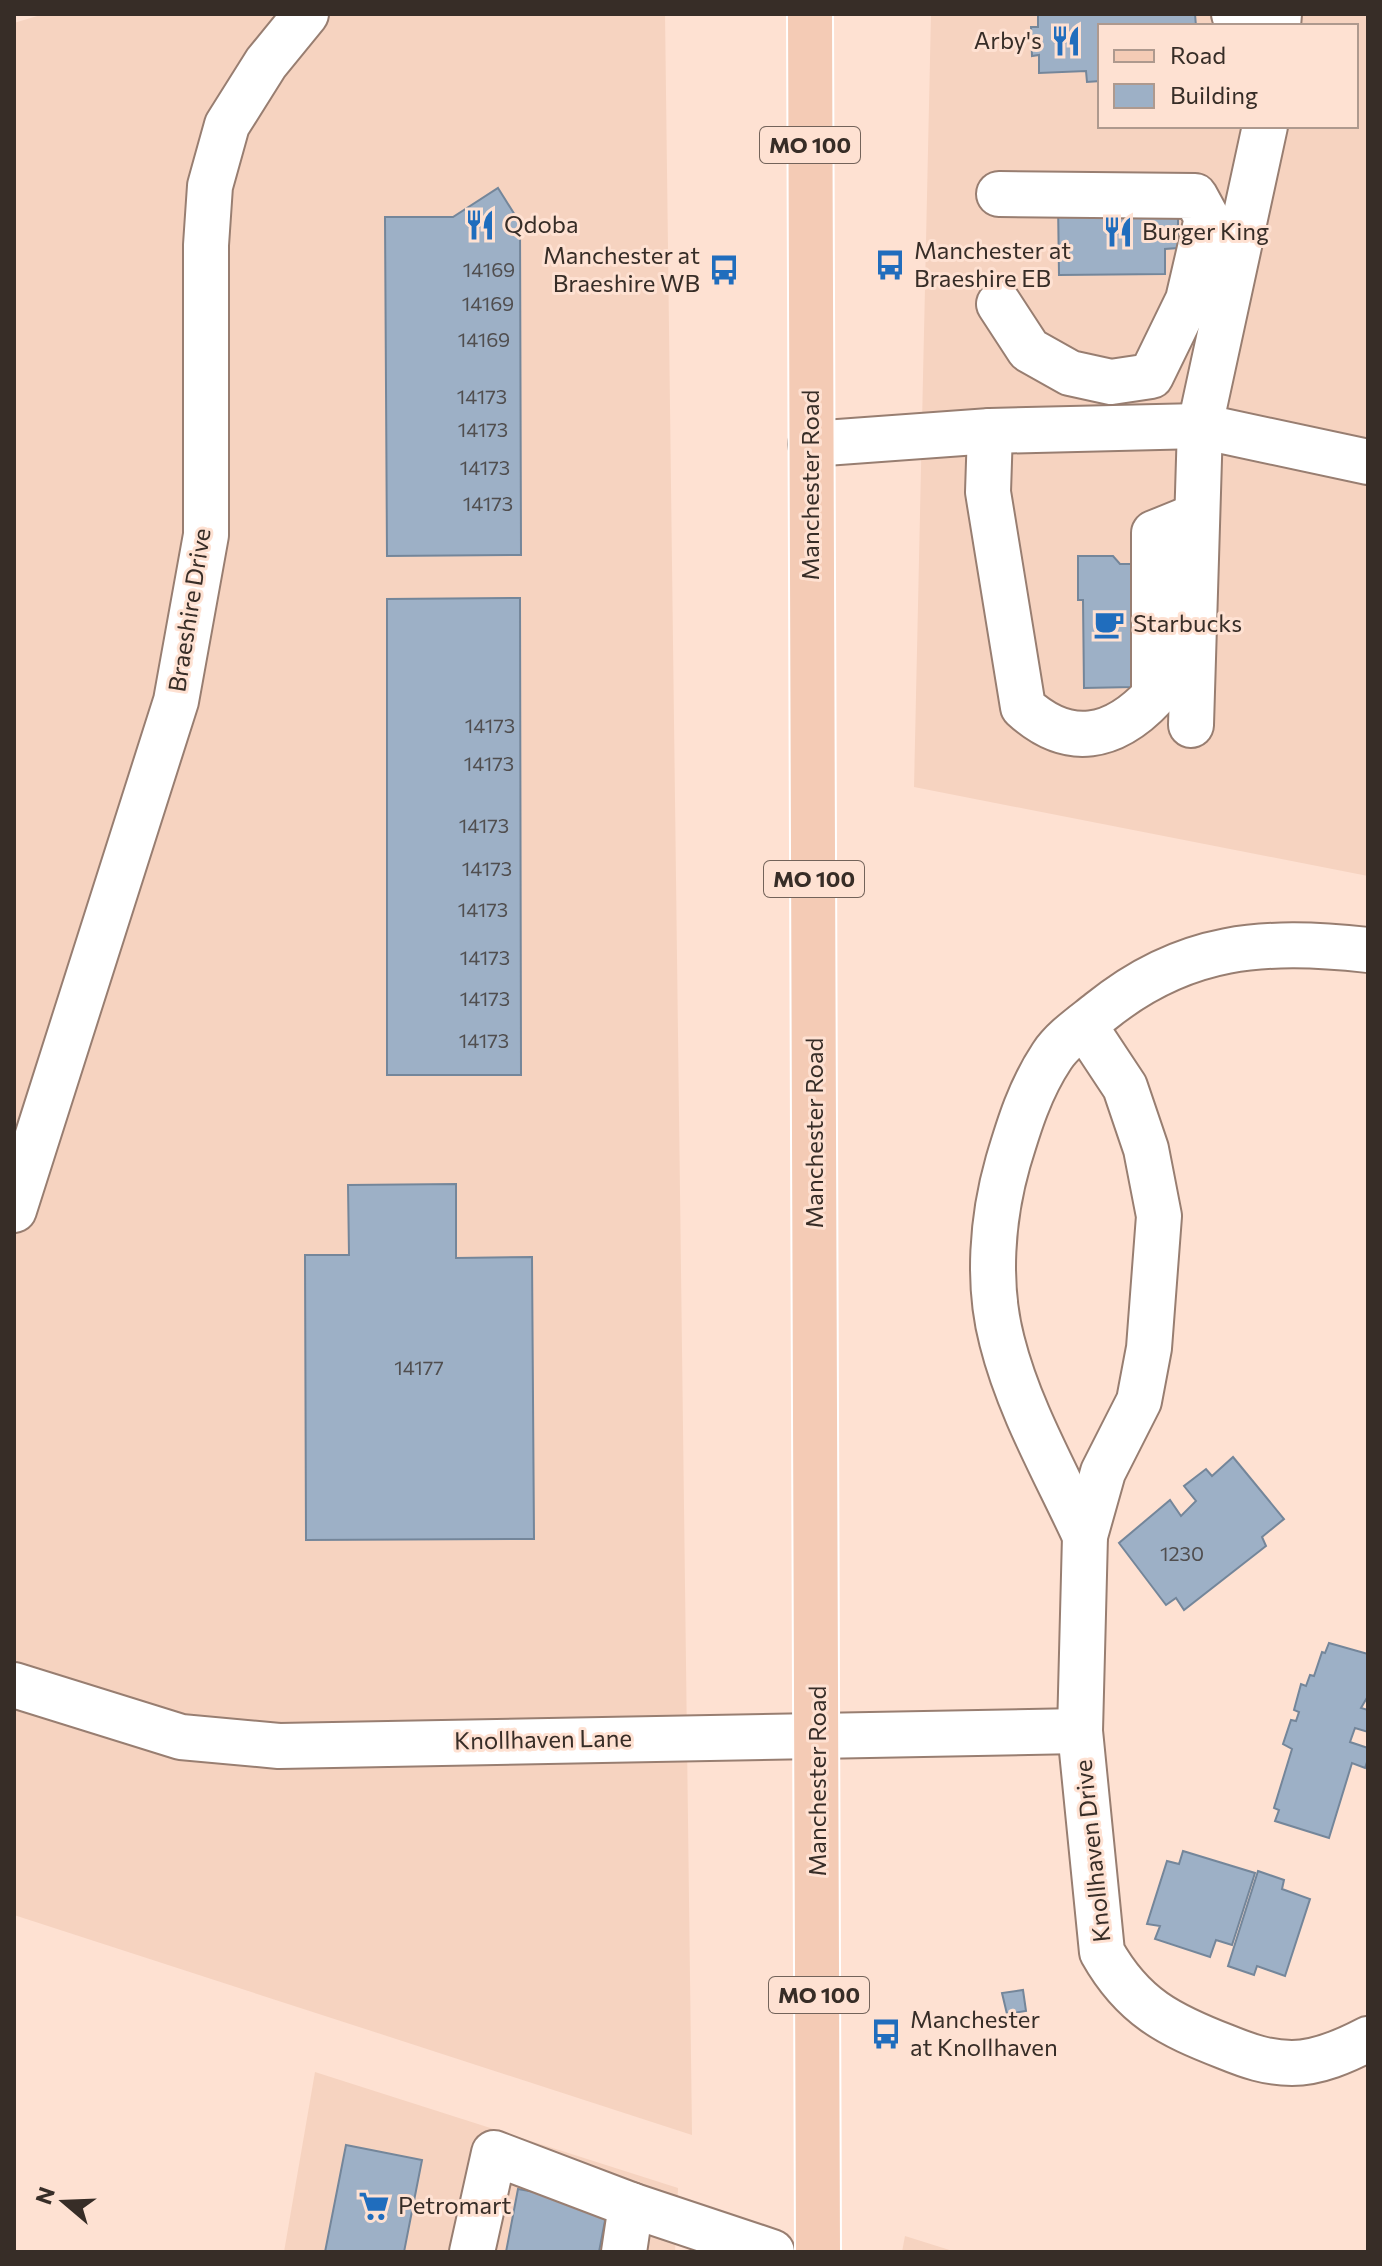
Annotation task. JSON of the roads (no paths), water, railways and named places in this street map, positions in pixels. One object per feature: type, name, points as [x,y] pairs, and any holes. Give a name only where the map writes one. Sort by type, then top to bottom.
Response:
[{"type":"main road","name":"Manchester Road","points":[[810,14],[818,2252]]},
{"type":"street","name":"Braeshire Drive","points":[[14,1210],[176,701],[206,535],[206,245],[210,186],[227,125],[266,63],[306,14]]},
{"type":"street","points":[[1191,725],[1200,426],[1265,128]]},
{"type":"street","points":[[999,194],[1195,196],[1207,218],[1188,300],[1151,376],[1111,382],[1070,373],[1029,350],[999,304]]},
{"type":"street","points":[[811,444],[990,431],[1200,426],[1368,462]]},
{"type":"street","points":[[990,431],[988,492],[1023,707],[1052,729],[1073,734],[1113,728],[1131,720],[1154,696],[1154,533],[1196,516]]},
{"type":"street","name":"Knollhaven Drive","points":[[1085,1536],[1020,1393],[1002,1342],[994,1294],[995,1240],[1002,1183],[1031,1091],[1053,1054],[1084,1025],[1144,980],[1177,964],[1214,954],[1297,943],[1368,950]]},
{"type":"street","name":"Knollhaven Drive","points":[[1084,1025],[1125,1087],[1146,1149],[1159,1216],[1149,1348],[1139,1401],[1103,1472],[1085,1536],[1080,1731],[1102,1952],[1119,1982],[1174,2028],[1262,2061],[1294,2063],[1323,2058],[1368,2039]]},
{"type":"street","name":"Knollhaven Lane","points":[[14,1685],[181,1737],[279,1746],[1080,1731]]},
{"type":"street","points":[[472,2252],[494,2153],[631,2205],[772,2252]]},
{"type":"street","points":[[624,2252],[631,2205]]},
{"type":"place","name":"Arby's","points":[[1066,41]]},
{"type":"place","name":"Qdoba","points":[[480,225]]},
{"type":"place","name":"Burger King","points":[[1118,232]]},
{"type":"place","name":"Manchester at Braeshire EB","points":[[890,265]]},
{"type":"place","name":"Manchester at Braeshire WB","points":[[724,270]]},
{"type":"place","name":"Starbucks","points":[[1109,624]]},
{"type":"place","name":"Manchester at Knollhaven","points":[[886,2034]]},
{"type":"place","name":"Petromart","points":[[374,2206]]}]
